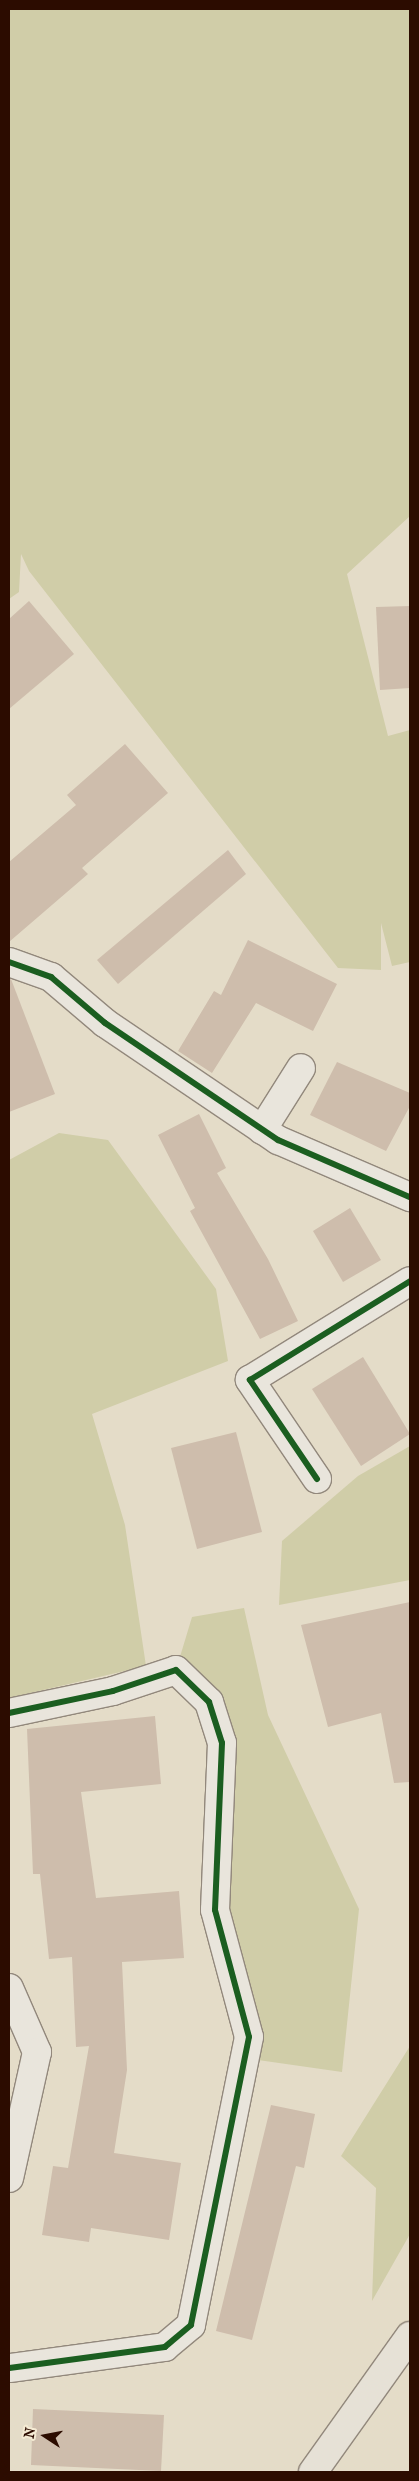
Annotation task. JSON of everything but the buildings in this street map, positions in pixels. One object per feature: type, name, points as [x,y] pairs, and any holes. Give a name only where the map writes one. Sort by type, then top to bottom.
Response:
[{"type":"highway","points":[[313,2472],[410,2336]]},
{"type":"street","points":[[9,962],[51,977],[105,1023],[262,1130],[410,1197]]},
{"type":"street","points":[[262,1130],[301,1068]]},
{"type":"street","points":[[317,1479],[250,1380],[410,1281]]},
{"type":"street","points":[[9,1713],[113,1691],[176,1670],[209,1702],[222,1743],[215,1910],[249,2037],[191,2325],[165,2347],[9,2368]]},
{"type":"street","points":[[9,1988],[37,2052],[9,2178]]},
{"type":"shaded area","points":[[9,9],[410,9],[410,516],[347,574],[388,736],[410,730],[410,962],[392,966],[381,923],[381,970],[338,968],[29,571],[21,554],[19,592],[9,599]]},
{"type":"shaded area","points":[[59,1133],[108,1140],[216,1289],[228,1361],[92,1414],[125,1525],[146,1666],[9,1698],[9,1160]]},
{"type":"shaded area","points":[[410,1446],[410,1580],[279,1605],[282,1541],[358,1476]]},
{"type":"shaded area","points":[[244,1608],[268,1715],[359,1909],[342,2072],[258,2060],[215,1910],[221,1750],[176,1670],[192,1617]]},
{"type":"shaded area","points":[[410,2046],[410,2234],[372,2301],[376,2188],[341,2156]]},
{"type":"cycle path","points":[[9,962],[51,977],[105,1023],[278,1140],[410,1197]]},
{"type":"cycle path","points":[[317,1479],[250,1380],[410,1281]]},
{"type":"cycle path","points":[[9,1713],[113,1691],[176,1670],[209,1702],[222,1743],[215,1910],[249,2037],[191,2325],[165,2347],[9,2368]]}]
